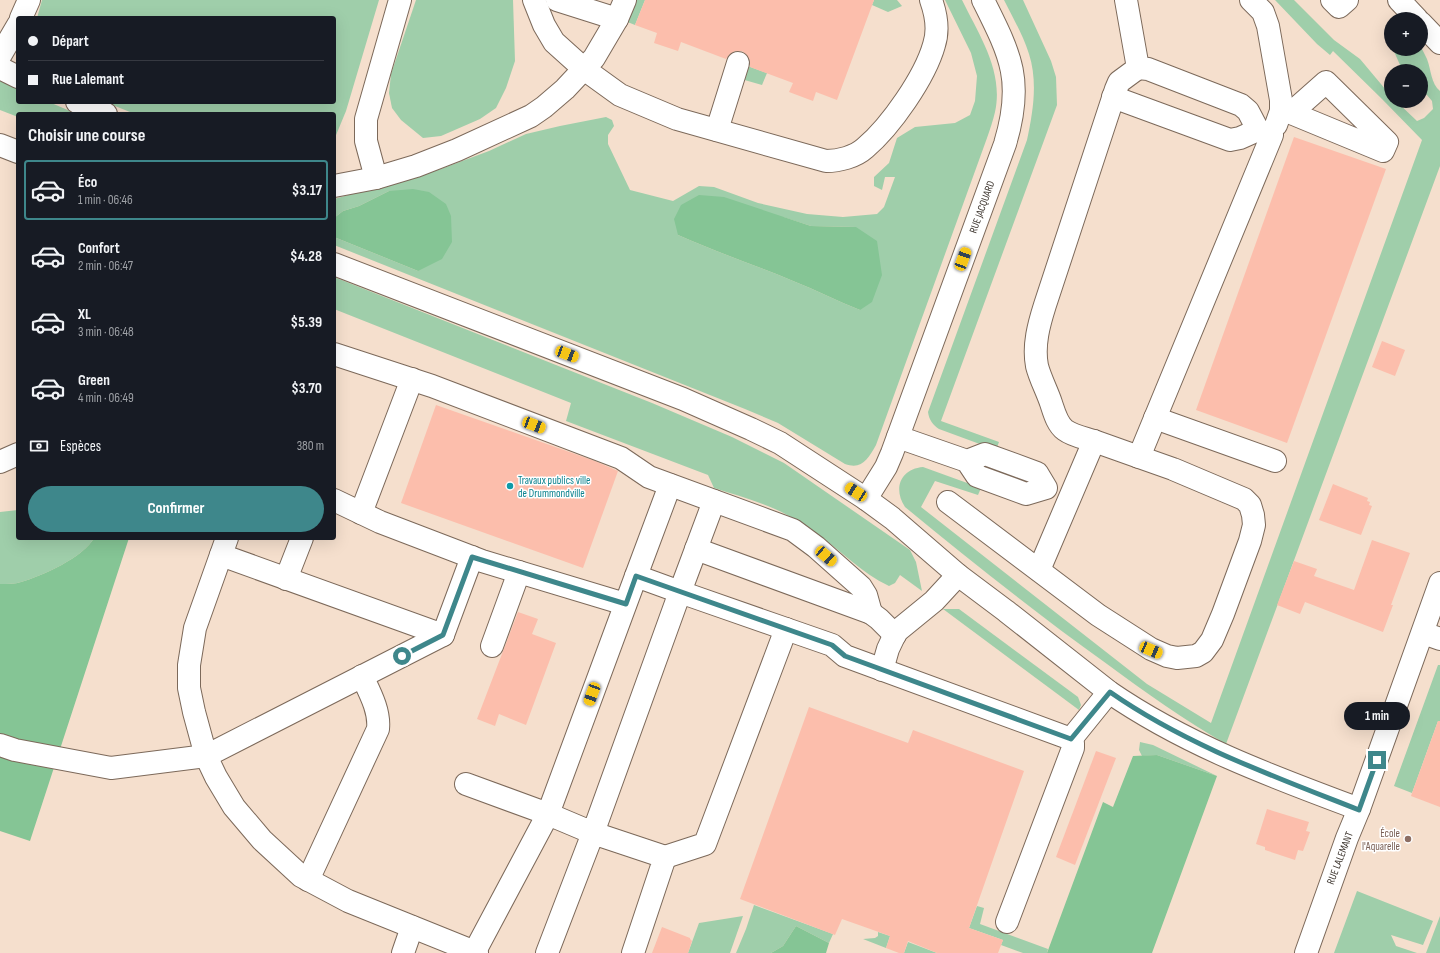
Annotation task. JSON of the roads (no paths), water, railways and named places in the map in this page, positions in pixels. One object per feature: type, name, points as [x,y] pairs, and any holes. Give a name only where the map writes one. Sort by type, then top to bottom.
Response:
[{"type":"street","points":[[22,16],[29,0]]},
{"type":"street","points":[[376,178],[366,141],[366,119],[400,0]]},
{"type":"street","points":[[534,0],[544,25],[554,42],[584,69],[620,95],[677,119],[826,161],[836,161],[865,149],[901,108],[923,72],[934,45],[937,28],[935,12],[930,1]]},
{"type":"street","points":[[336,186],[376,178],[416,166],[457,150],[531,116],[544,107],[565,89],[594,58],[621,9],[558,0]]},
{"type":"street","name":"RUE JACQUARD","points":[[866,499],[886,468],[898,437],[1010,127],[1015,97],[1013,73],[1005,44],[983,0]]},
{"type":"street","points":[[1126,0],[1138,68]]},
{"type":"street","points":[[1139,457],[1265,132],[1286,112],[1268,26],[1263,12],[1251,0]]},
{"type":"street","points":[[1332,0],[1339,7],[1347,0]]},
{"type":"street","points":[[1399,0],[1410,12]]},
{"type":"street","points":[[0,56],[16,28]]},
{"type":"street","points":[[1428,30],[1440,43]]},
{"type":"street","points":[[717,130],[738,63]]},
{"type":"street","points":[[0,68],[16,76]]},
{"type":"street","points":[[948,502],[1098,615],[1151,650],[1177,658],[1196,656],[1203,652],[1212,640],[1250,541],[1254,525],[1253,514],[1250,506],[1244,499],[1173,469],[1064,429],[1058,421],[1038,367],[1036,341],[1045,305],[1119,82],[1138,68],[1148,69],[1241,106],[1248,111],[1265,132]]},
{"type":"street","points":[[1113,97],[1230,140],[1265,132]]},
{"type":"street","points":[[82,104],[101,112]]},
{"type":"street","points":[[0,145],[16,151]]},
{"type":"street","points":[[336,265],[718,414],[780,444],[866,499],[958,575],[1110,692],[1172,730],[1242,764],[1359,810]]},
{"type":"street","points":[[336,355],[432,386],[621,458],[649,477],[793,530],[810,542],[861,587],[866,595],[871,613]]},
{"type":"street","points":[[361,513],[412,380]]},
{"type":"street","points":[[1155,418],[1275,461]]},
{"type":"street","points":[[898,437],[966,461],[977,476],[1026,494],[1046,488],[1070,497]]},
{"type":"street","points":[[1038,570],[1094,441]]},
{"type":"street","points":[[0,462],[16,455]]},
{"type":"street","points":[[443,635],[286,578],[224,547],[195,628],[189,665],[189,688],[206,756],[216,777],[234,807],[262,840],[280,858],[301,876],[348,901],[475,953],[548,814],[670,485]]},
{"type":"street","points":[[546,953],[593,832],[714,500]]},
{"type":"street","points":[[336,501],[380,522],[472,557],[626,604]]},
{"type":"street","points":[[286,578],[301,540]]},
{"type":"street","points":[[696,549],[871,613],[894,635]]},
{"type":"street","points":[[0,745],[15,750],[111,768],[206,756],[443,635],[472,557]]},
{"type":"street","points":[[492,646],[519,572]]},
{"type":"street","points":[[882,670],[888,649],[896,632],[934,601],[958,575]]},
{"type":"street","points":[[636,576],[832,645],[845,656],[1071,739]]},
{"type":"street","name":"RUE LALEMANT","points":[[1306,953],[1347,838],[1431,636],[1440,583]]},
{"type":"street","points":[[466,784],[593,832],[665,857],[705,844],[786,629]]},
{"type":"street","points":[[308,880],[378,729],[379,722],[376,708],[362,676]]},
{"type":"street","points":[[1071,739],[1110,692]]},
{"type":"street","points":[[1007,922],[1073,748],[1071,739]]},
{"type":"street","points":[[634,953],[665,857]]},
{"type":"street","points":[[403,953],[412,927]]},
{"type":"place","name":"Travaux publics ville de Drummondville","points":[[510,486]]},
{"type":"place","name":"École l'Aquarelle","points":[[1408,839]]}]
